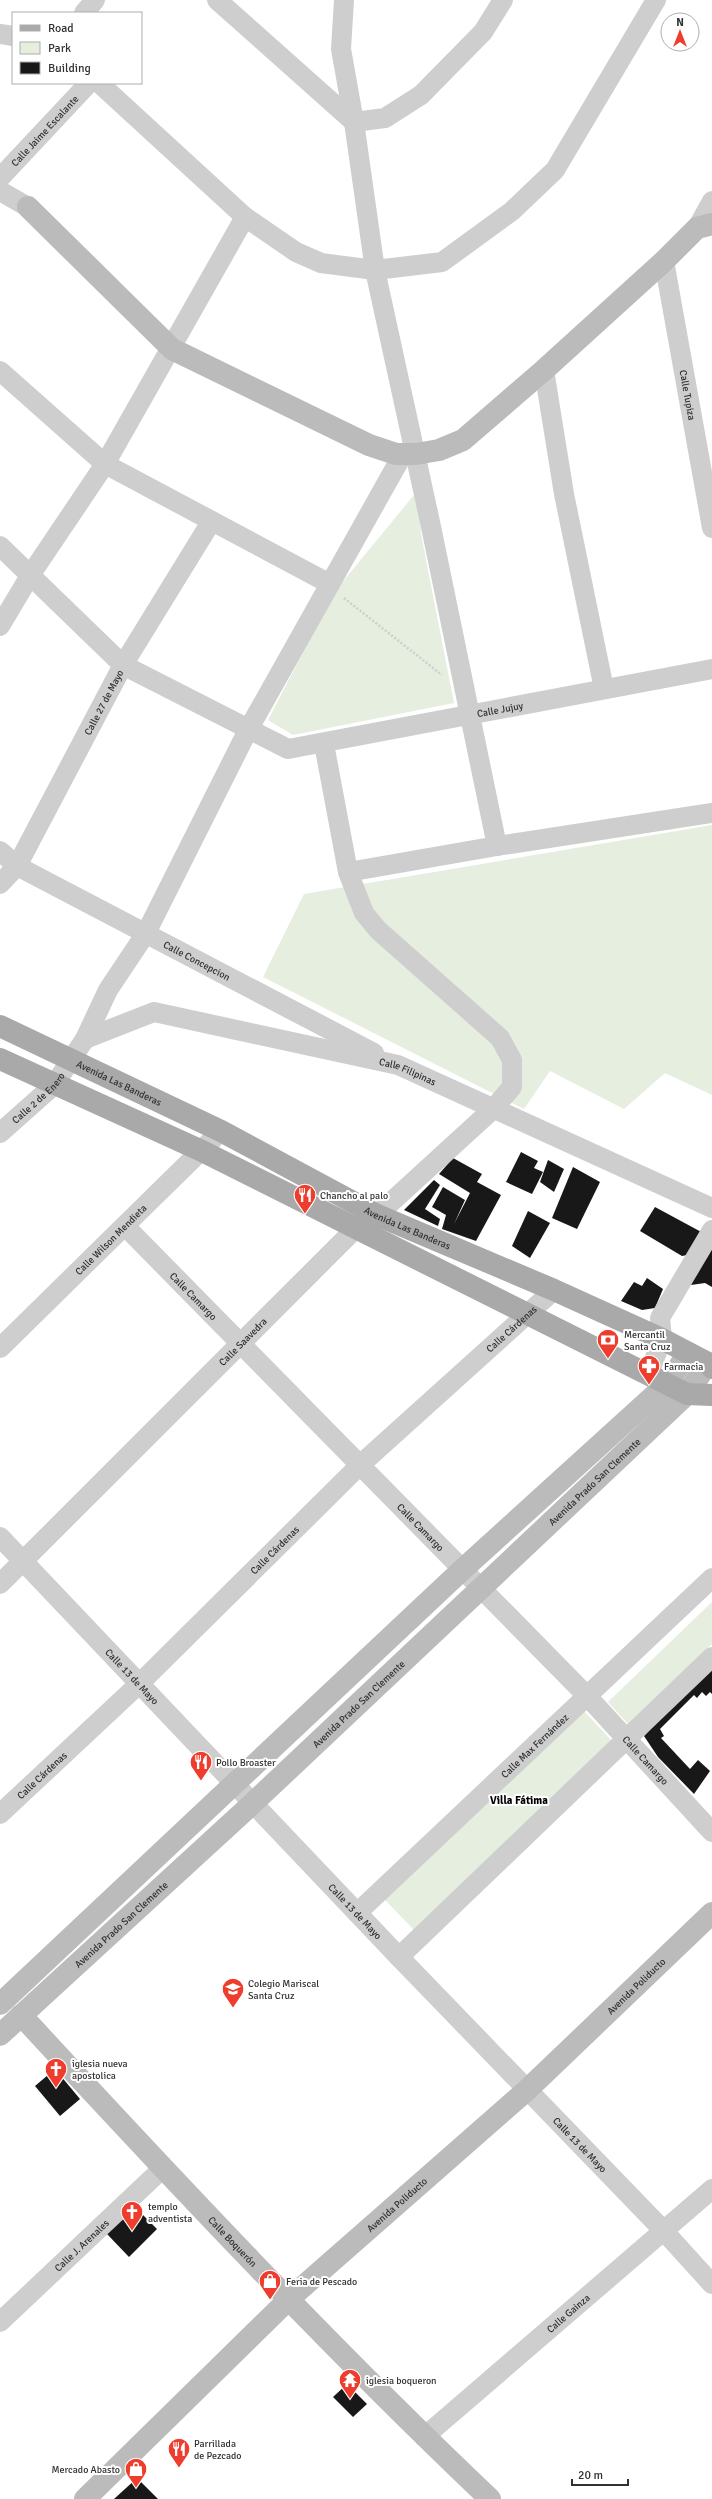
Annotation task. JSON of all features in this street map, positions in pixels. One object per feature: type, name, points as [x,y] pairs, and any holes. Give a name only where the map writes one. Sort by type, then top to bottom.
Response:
[{"type":"main road","name":"Avenida Las Banderas","points":[[0,1026],[221,1131],[377,1215],[554,1290],[662,1339],[710,1366]]},
{"type":"main road","points":[[0,1059],[202,1151],[355,1229],[531,1314],[678,1389],[712,1395]]},
{"type":"street","points":[[85,12],[95,0]]},
{"type":"street","points":[[217,0],[354,122],[385,118],[421,95],[483,32],[503,0]]},
{"type":"street","points":[[344,0],[341,49],[354,122],[375,270],[409,454],[471,714],[497,846]]},
{"type":"street","points":[[100,84],[245,217],[296,252],[321,264],[375,270],[442,262],[512,211],[555,170],[656,0]]},
{"type":"street","points":[[0,34],[12,36]]},
{"type":"street","name":"Calle Jaime Escalante","points":[[0,178],[88,84]]},
{"type":"street","points":[[0,191],[28,207],[172,349],[369,445],[409,454],[439,450],[463,440],[544,370],[664,261],[705,226],[712,201]]},
{"type":"street","points":[[0,626],[31,574],[106,464],[245,217]]},
{"type":"street","name":"Calle Tupiza","points":[[664,261],[712,528]]},
{"type":"street","points":[[544,370],[564,494],[604,689]]},
{"type":"street","points":[[0,371],[106,464],[211,522],[330,584]]},
{"type":"street","name":"Calle 2 de Enero","points":[[0,1133],[54,1084],[72,1060],[85,1039],[108,990],[146,933],[248,730],[330,584],[409,454]]},
{"type":"street","name":"Calle 27 de Mayo","points":[[0,884],[17,866],[123,665],[211,522]]},
{"type":"street","points":[[0,546],[31,574],[123,665],[248,730]]},
{"type":"street","name":"Calle Jujuy","points":[[248,730],[288,749],[324,744],[471,714],[712,669]]},
{"type":"street","name":"Calle Saavedra","points":[[0,1584],[24,1562],[238,1344],[355,1229],[377,1215],[494,1108],[512,1087],[512,1060],[500,1038],[378,930],[364,913],[348,872],[324,744]]},
{"type":"street","points":[[348,872],[497,846],[712,813]]},
{"type":"street","name":"Calle Concepcion","points":[[0,851],[17,866],[398,1065]]},
{"type":"street","name":"Calle Filipinas","points":[[85,1039],[154,1012],[398,1065],[712,1208]]},
{"type":"street","name":"Calle Wilson Mendieta","points":[[0,1348],[221,1131]]},
{"type":"street","name":"Calle Camargo","points":[[125,1226],[238,1344],[360,1465],[463,1569],[479,1589],[587,1696],[712,1832]]},
{"type":"street","points":[[649,1373],[662,1339],[660,1318],[712,1230]]},
{"type":"street","name":"Calle Cárdenas","points":[[0,1814],[140,1684],[360,1465],[531,1314],[554,1290]]},
{"type":"street","name":"Avenida Prado San Clemente","points":[[0,2035],[253,1803],[479,1589],[678,1389],[688,1353]]},
{"type":"street","name":"Avenida Prado San Clemente","points":[[2,1999],[236,1783],[463,1569],[678,1389],[710,1366]]},
{"type":"street","name":"Calle 13 de Mayo","points":[[0,1536],[526,2090],[662,2229],[712,2284]]},
{"type":"street","name":"Calle Max Fernández","points":[[357,1913],[712,1578]]},
{"type":"street","points":[[399,1957],[712,1657]]},
{"type":"street","name":"Avenida Poliducto","points":[[85,2499],[290,2298],[526,2090],[712,1913]]},
{"type":"street","name":"Calle Boquerón","points":[[2,1999],[21,2015],[162,2168],[424,2437],[490,2499]]},
{"type":"street","name":"Calle J. Arenales","points":[[0,2322],[162,2168]]},
{"type":"street","name":"Calle Gainza","points":[[424,2437],[662,2229],[712,2189]]},
{"type":"path","points":[[330,584],[335,591],[466,694]]},
{"type":"green space","points":[[419,489],[421,534],[454,703],[293,735],[268,720],[335,591]]},
{"type":"green space","points":[[712,825],[712,1095],[665,1073],[624,1109],[550,1071],[524,1109],[263,977],[304,894]]},
{"type":"green space","points":[[712,1602],[712,1644],[629,1725],[608,1702]]},
{"type":"green space","points":[[583,1710],[613,1742],[414,1930],[383,1898]]},
{"type":"building","points":[[521,1152],[538,1161],[534,1168],[543,1172],[532,1194],[506,1182]]},
{"type":"building","points":[[453,1158],[482,1174],[477,1182],[501,1195],[476,1241],[442,1229],[446,1215],[432,1207],[443,1187],[465,1200],[454,1224],[470,1193],[439,1174]]},
{"type":"building","points":[[548,1160],[564,1169],[554,1192],[540,1182]]},
{"type":"building","points":[[573,1167],[600,1182],[577,1229],[552,1218]]},
{"type":"building","points":[[434,1180],[440,1185],[425,1209],[440,1219],[438,1226],[404,1210]]},
{"type":"building","points":[[655,1207],[705,1234],[712,1230],[712,1287],[705,1283],[691,1285],[698,1253],[682,1256],[640,1231]]},
{"type":"building","points":[[528,1211],[550,1223],[530,1258],[512,1246]]},
{"type":"building","points":[[647,1278],[663,1289],[655,1308],[642,1310],[621,1301],[634,1282],[642,1286]]},
{"type":"building","points":[[712,1659],[712,1694],[710,1692],[706,1696],[702,1692],[697,1698],[694,1695],[660,1729],[664,1736],[661,1738],[690,1769],[698,1760],[710,1771],[694,1794],[658,1757],[644,1736]]},
{"type":"building","points":[[55,2069],[80,2099],[60,2116],[35,2086]]},
{"type":"building","name":"templo adventista","points":[[135,2207],[157,2229],[129,2257],[107,2234]]},
{"type":"building","name":"iglesia boqueron","points":[[347,2384],[367,2404],[353,2417],[333,2397]]},
{"type":"building","name":"Mercado Abasto","points":[[137,2478],[158,2499],[114,2499]]},
{"type":"place","name":"Chancho al palo","points":[[305,1214]]},
{"type":"place","name":"Mercantil Santa Cruz","points":[[608,1360]]},
{"type":"place","name":"Farmacia","points":[[649,1386]]},
{"type":"place","name":"Pollo Broaster","points":[[201,1782]]},
{"type":"place","name":"Colegio Mariscal Santa Cruz","points":[[233,2008]]},
{"type":"place","name":"iglesia nueva apostolica","points":[[56,2088]]},
{"type":"place","name":"templo adventista","points":[[132,2232]]},
{"type":"place","name":"Feria de Pescado","points":[[270,2300]]},
{"type":"place","name":"iglesia boqueron","points":[[350,2400]]},
{"type":"place","name":"Parrillada de Pezcado","points":[[179,2468]]},
{"type":"place","name":"Mercado Abasto","points":[[136,2488]]},
{"type":"district","name":"Villa Fátima","points":[[519,1800]]}]
